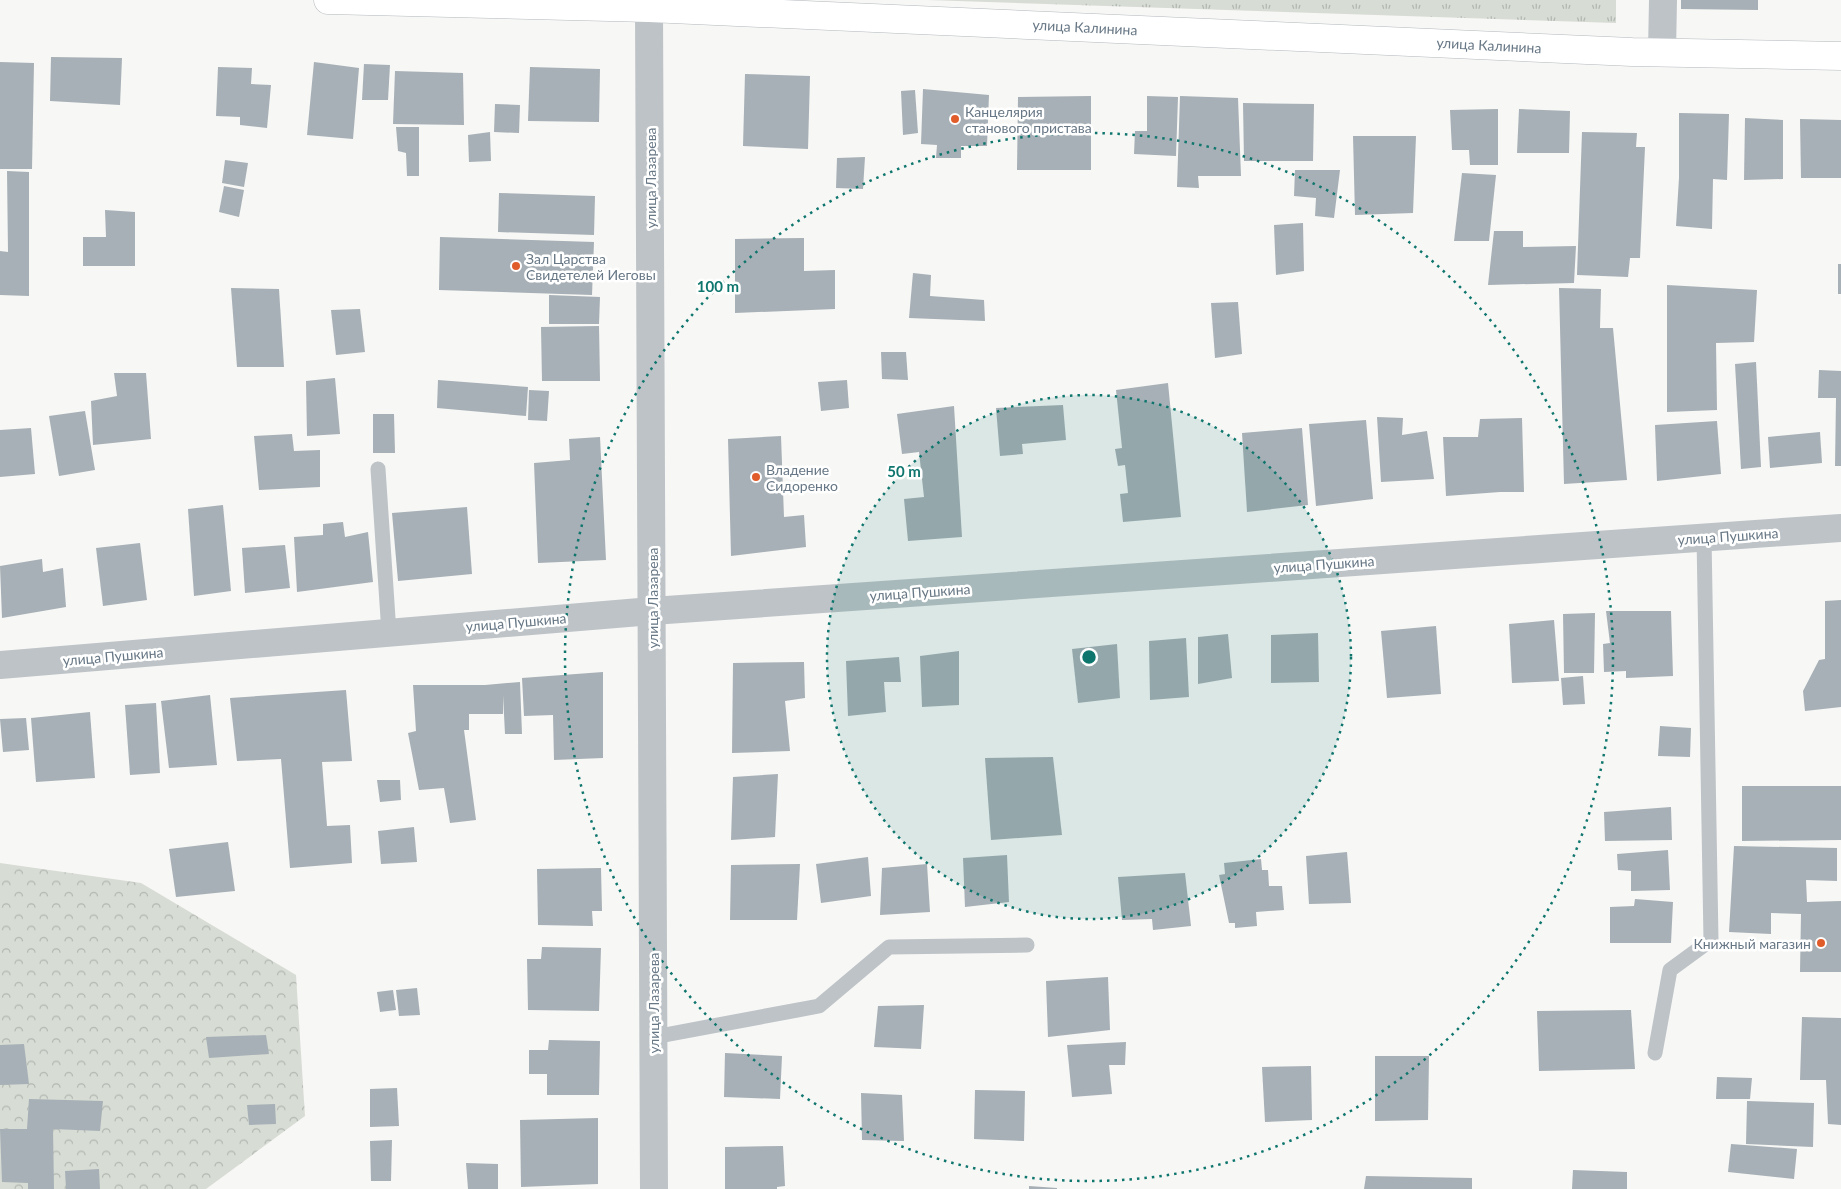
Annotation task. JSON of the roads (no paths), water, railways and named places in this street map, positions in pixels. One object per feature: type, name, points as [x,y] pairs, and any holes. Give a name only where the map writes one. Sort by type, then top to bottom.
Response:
[{"type":"street","name":"улица Калинина","points":[[328,0],[649,8],[1662,52],[1841,56]]},
{"type":"street","points":[[1662,52],[1663,0]]},
{"type":"street","name":"улица Лазарева","points":[[649,8],[654,1189]]},
{"type":"street","name":"улица Пушкина","points":[[0,665],[652,611],[1841,528]]},
{"type":"lane","points":[[378,469],[389,633]]},
{"type":"lane","points":[[1655,1053],[1670,970],[1711,940],[1704,537]]},
{"type":"lane","points":[[654,1037],[819,1006],[889,947],[1027,946]]},
{"type":"place","name":"Канцелярия станового пристава","points":[[955,119]]},
{"type":"place","name":"Зал Царства Свидетелей Иеговы","points":[[516,266]]},
{"type":"place","name":"Владение Сидоренко","points":[[756,477]]},
{"type":"place","name":"Книжный магазин","points":[[1821,943]]}]
